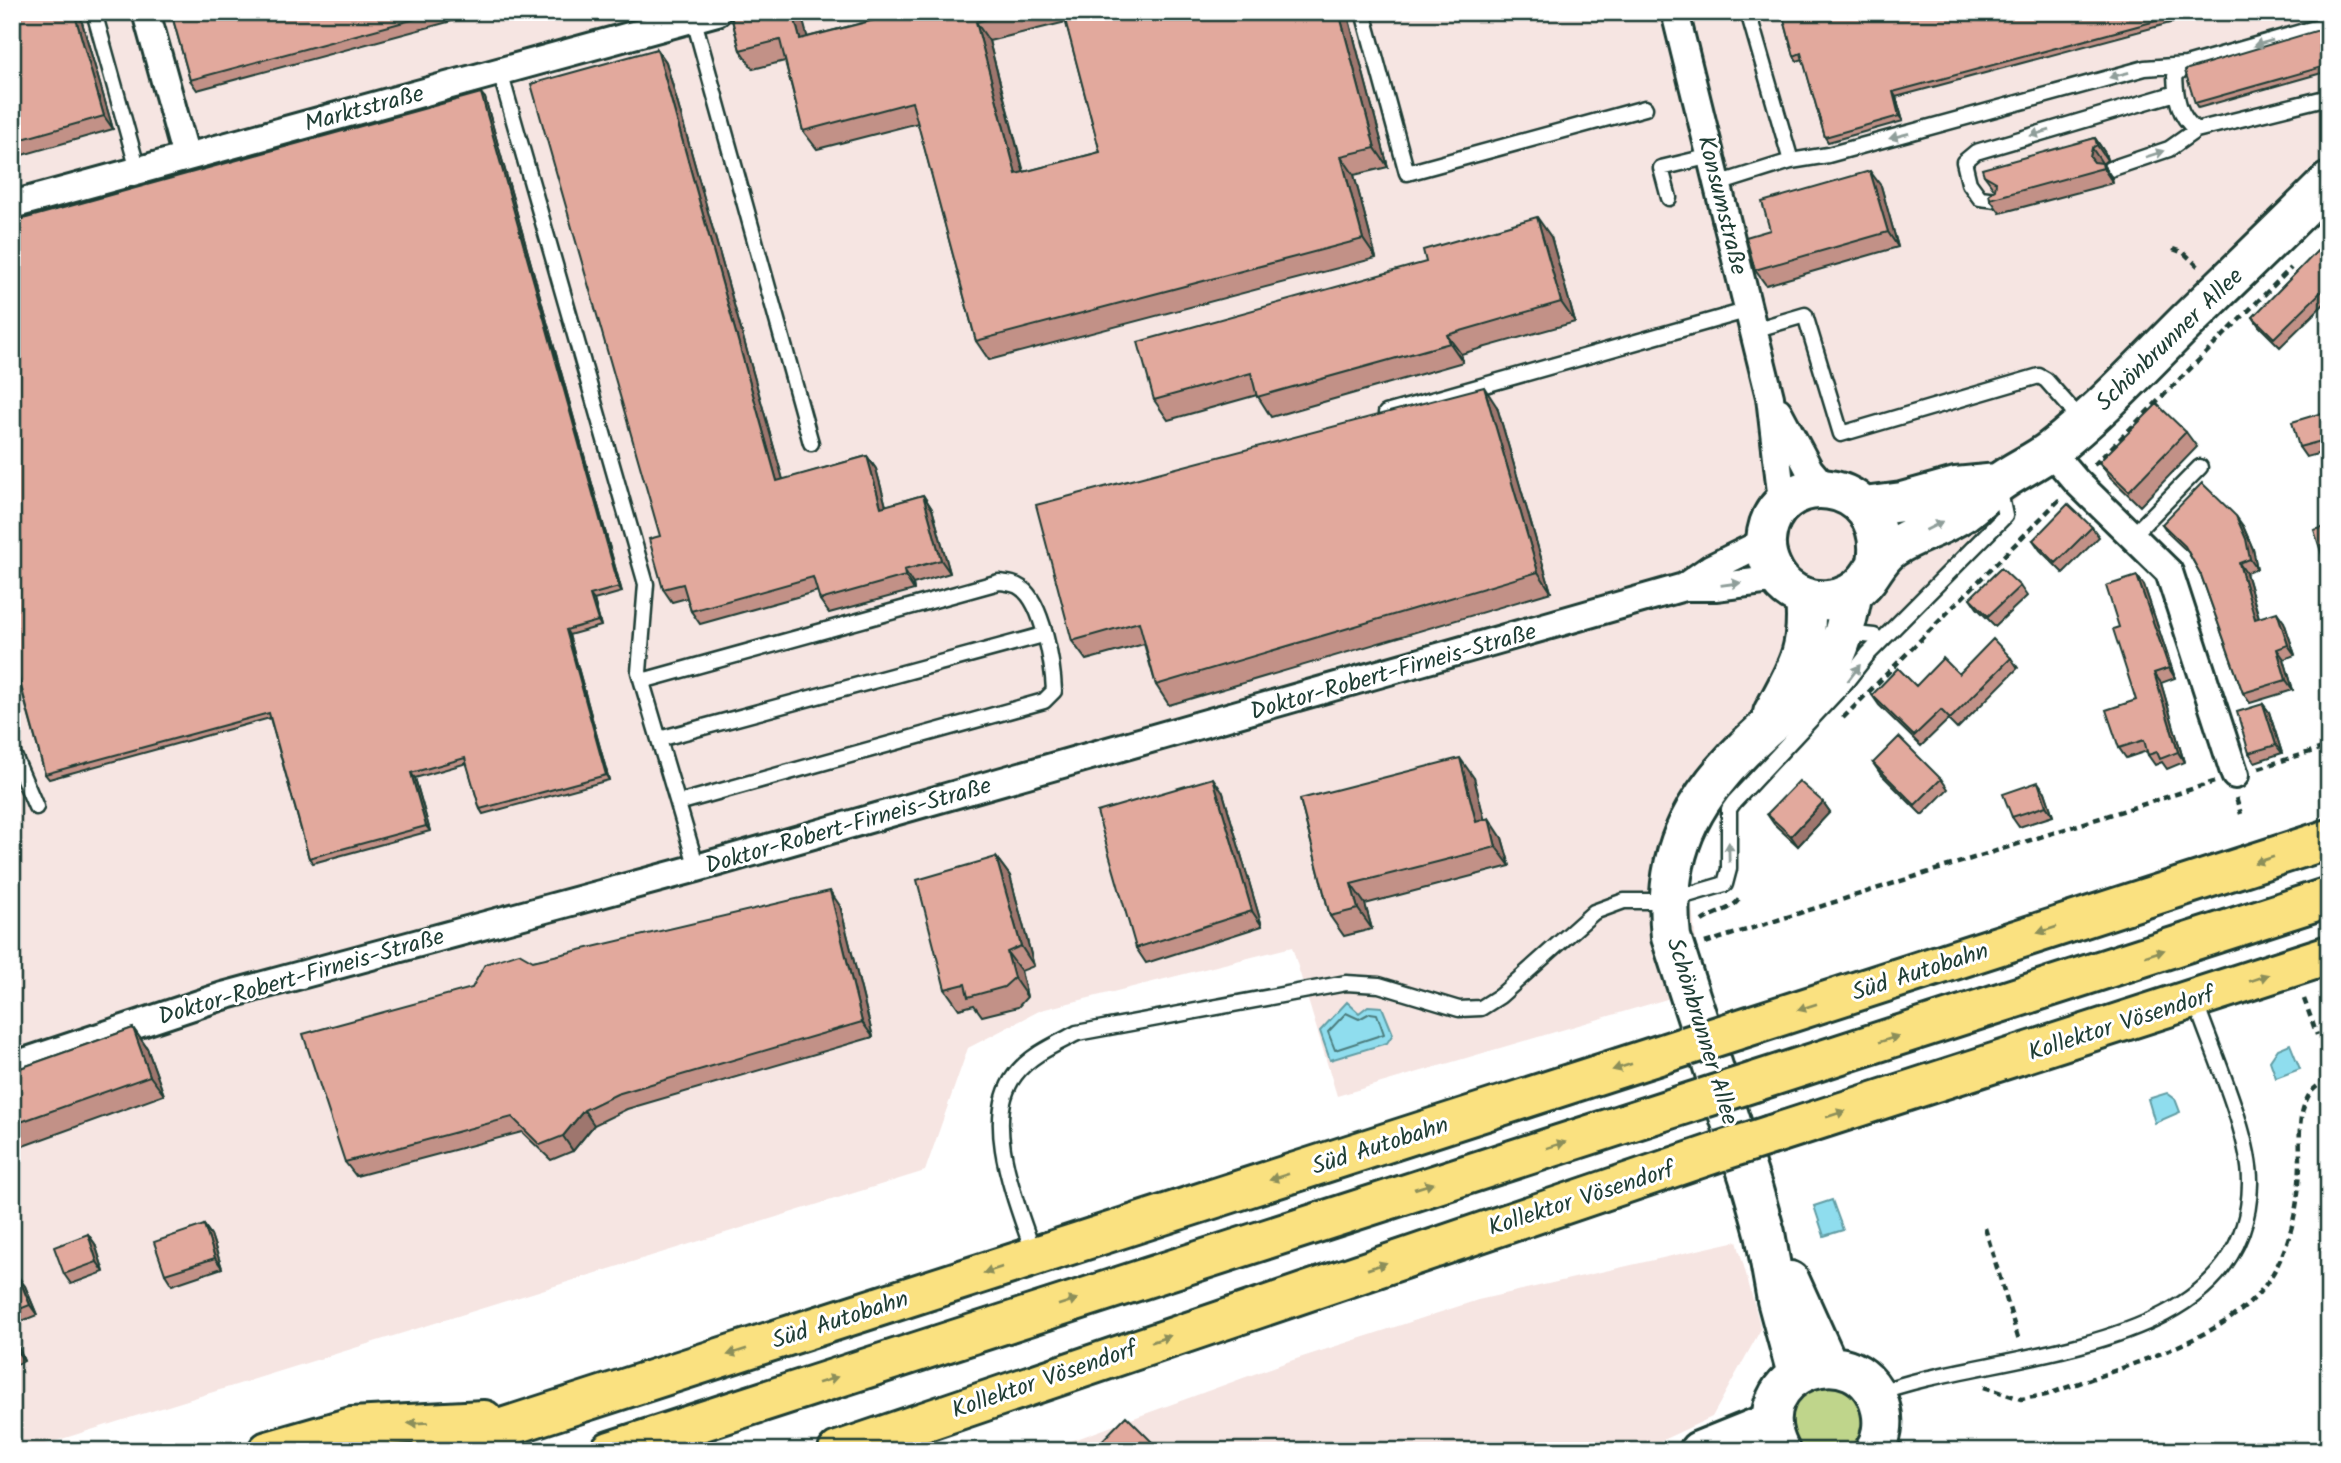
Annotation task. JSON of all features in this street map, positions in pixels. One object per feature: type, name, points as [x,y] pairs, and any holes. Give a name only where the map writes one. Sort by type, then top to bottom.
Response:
[{"type":"highway","name":"Süd Autobahn","points":[[431,1451],[2329,839]]},
{"type":"highway","points":[[610,1451],[2329,897]]},
{"type":"highway","name":"Kollektor Vösendorf","points":[[838,1451],[1771,1135],[2329,955]]},
{"type":"highway","points":[[268,1451],[352,1427],[536,1417]]},
{"type":"main road","name":"Schönbrunner Allee","points":[[1812,1370],[1765,1233],[1671,937],[1667,901],[1673,864],[1689,819],[1713,783],[1764,730],[1790,711],[1817,685],[1841,647],[1863,637],[1853,592],[1867,579],[1877,563],[1893,548],[1964,512],[1998,483],[2050,451],[2083,422],[2327,183]]},
{"type":"main road","name":"Schönbrunner Allee","points":[[1864,507],[1902,502],[1956,487],[1998,483]]},
{"type":"main road","points":[[1773,524],[1802,492],[1825,488],[1847,494],[1864,507],[1877,528],[1877,563]]},
{"type":"main road","name":"Schönbrunner Allee","points":[[1764,730],[1803,655],[1807,639],[1792,589],[1772,567],[1773,524]]},
{"type":"main road","points":[[1792,589],[1836,599],[1853,592]]},
{"type":"main road","points":[[1699,1451],[1777,1443],[1780,1392],[1812,1370],[1852,1371],[1875,1394],[1882,1418],[1877,1449]]},
{"type":"street","points":[[146,12],[186,157]]},
{"type":"street","name":"Konsumstraße","points":[[1675,12],[1770,397],[1781,492],[1773,524]]},
{"type":"street","name":"Marktstraße","points":[[12,205],[500,72],[701,14]]},
{"type":"street","name":"Konsumstraße","points":[[1770,397],[1797,449],[1825,488]]},
{"type":"street","points":[[2050,451],[2077,482],[2169,572],[2235,775]]},
{"type":"street","name":"Doktor-Robert-Firneis-Straße","points":[[1684,587],[1773,524]]},
{"type":"street","name":"Doktor-Robert-Firneis-Straße","points":[[12,1066],[223,996],[697,868],[1684,587],[1792,589]]},
{"type":"lane","points":[[94,12],[138,170]]},
{"type":"lane","points":[[1363,12],[1407,173],[1645,108]]},
{"type":"lane","points":[[1748,12],[1791,161]]},
{"type":"lane","points":[[701,14],[811,443]]},
{"type":"lane","points":[[1718,184],[1791,161],[1828,155],[2145,68],[2186,65],[2329,24]]},
{"type":"lane","points":[[2186,65],[2175,76],[2176,93],[2186,121],[2196,130]]},
{"type":"lane","points":[[500,72],[646,584],[639,672],[697,868]]},
{"type":"lane","points":[[1997,200],[1980,198],[1969,183],[1964,162],[1976,152],[2176,93]]},
{"type":"lane","points":[[2110,169],[2169,149],[2196,130],[2328,95]]},
{"type":"lane","points":[[1669,198],[1661,169],[1711,156]]},
{"type":"lane","points":[[1366,419],[1751,320],[1805,315],[1841,434],[2039,376],[2083,422]]},
{"type":"lane","points":[[2132,536],[2200,467]]},
{"type":"lane","points":[[1034,1256],[1003,1155],[1001,1108],[1015,1075],[1042,1052],[1077,1034],[1346,983],[1379,985],[1459,1009],[1481,1008],[1500,996],[1594,912],[1624,901],[1667,901],[1725,884],[1729,869],[1729,809],[1863,637],[2005,516],[1998,483]]},
{"type":"lane","points":[[642,681],[999,582],[1014,584],[1023,589],[1036,606],[1053,670],[1054,691],[1044,701],[677,803]]},
{"type":"lane","points":[[659,738],[1043,635]]},
{"type":"lane","points":[[12,751],[36,807]]},
{"type":"lane","points":[[1875,1394],[1916,1379],[2024,1359],[2163,1316],[2203,1290],[2230,1258],[2246,1222],[2250,1181],[2243,1137],[2195,1000]]},
{"type":"path","points":[[1835,726],[2300,259]]},
{"type":"path","points":[[1702,934],[1704,943],[2329,747]]},
{"type":"path","points":[[1699,924],[1715,912],[1735,905],[1742,895]]},
{"type":"path","points":[[2304,999],[2317,1035]]},
{"type":"path","points":[[1985,1228],[2024,1359]]},
{"type":"path","points":[[1970,1370],[1984,1388],[2000,1395],[2021,1399],[2046,1395]]},
{"type":"shaded area","points":[[12,12],[2329,12],[2329,183],[1724,794],[1687,859],[1701,989],[1337,1096],[1292,947],[1041,1010],[968,1048],[925,1171],[23,1451],[12,1451]]},
{"type":"shaded area","points":[[1737,1241],[1761,1329],[1712,1417],[1639,1451],[1044,1451],[1287,1362],[1478,1300]]},
{"type":"green space","points":[[1803,1385],[1851,1386],[1868,1419],[1859,1444],[1852,1451],[1800,1451],[1791,1441],[1788,1404]]},
{"type":"water","points":[[1347,1002],[1359,1013],[1368,1006],[1382,1007],[1393,1034],[1387,1043],[1330,1060],[1320,1031]]},
{"type":"water","points":[[2290,1044],[2300,1069],[2276,1078],[2270,1061],[2278,1049]]},
{"type":"water","points":[[2167,1093],[2175,1099],[2180,1112],[2155,1123],[2148,1099]]},
{"type":"water","points":[[1832,1200],[1843,1230],[1824,1236],[1814,1206]]},
{"type":"building","points":[[12,12],[74,12],[104,116],[12,142]]},
{"type":"building","points":[[171,12],[441,12],[190,80]]},
{"type":"building","points":[[730,12],[793,12],[800,39],[890,16],[889,12],[1014,12],[976,22],[1016,174],[1100,152],[1063,12],[1339,12],[1375,148],[1341,156],[1363,239],[976,341],[912,102],[803,131],[780,40],[740,50]]},
{"type":"building","points":[[1782,12],[2189,12],[1893,92],[1899,116],[1825,137],[1801,53],[1794,56]]},
{"type":"building","points":[[2329,27],[2329,65],[2195,103],[2185,71],[2188,69]]},
{"type":"building","points":[[657,49],[777,481],[867,456],[881,507],[923,495],[941,560],[904,570],[905,576],[820,600],[813,577],[691,611],[683,584],[663,589],[649,539],[660,536],[531,84]]},
{"type":"building","points":[[481,93],[619,587],[590,595],[598,621],[566,630],[606,775],[480,809],[465,758],[411,773],[426,826],[309,858],[269,713],[45,774],[17,671],[12,673],[12,222]]},
{"type":"building","points":[[2095,138],[2097,145],[2092,148],[2090,157],[2094,162],[2102,163],[2103,168],[1990,199],[1989,194],[1995,190],[1996,182],[1984,175],[1982,169]]},
{"type":"building","points":[[1870,171],[1888,232],[1755,270],[1746,237],[1770,230],[1762,202]]},
{"type":"building","points":[[1537,217],[1561,302],[1447,335],[1450,343],[1257,397],[1251,373],[1154,400],[1138,342],[1426,262],[1423,250]]},
{"type":"building","points":[[2329,239],[2329,298],[2325,288],[2274,338],[2253,317]]},
{"type":"building","points":[[1484,387],[1538,572],[1156,685],[1139,622],[1072,641],[1036,505]]},
{"type":"building","points":[[2157,404],[2186,432],[2129,491],[2099,462]]},
{"type":"building","points":[[2325,412],[2329,439],[2299,447],[2292,422]]},
{"type":"building","points":[[2202,483],[2236,516],[2246,539],[2250,559],[2239,563],[2255,619],[2277,612],[2288,645],[2277,649],[2286,680],[2243,693],[2201,575],[2185,546],[2162,524]]},
{"type":"building","points":[[2068,504],[2092,527],[2056,563],[2033,540]]},
{"type":"building","points":[[2329,508],[2329,523],[2324,510]]},
{"type":"building","points":[[2329,526],[2329,556],[2323,558],[2314,530]]},
{"type":"building","points":[[2001,568],[2020,586],[1988,616],[1970,598]]},
{"type":"building","points":[[2137,576],[2169,668],[2154,673],[2178,752],[2160,759],[2157,752],[2148,755],[2144,740],[2119,748],[2106,710],[2136,700],[2113,629],[2119,627],[2106,586]]},
{"type":"building","points":[[1993,639],[2011,658],[1950,719],[1941,710],[1914,736],[1872,695],[1898,668],[1916,686],[1943,658],[1959,674]]},
{"type":"building","points":[[2263,704],[2276,745],[2249,753],[2237,712]]},
{"type":"building","points":[[1899,737],[1941,779],[1915,805],[1873,763]]},
{"type":"building","points":[[1460,758],[1476,822],[1489,818],[1496,847],[1351,884],[1358,909],[1330,916],[1300,799]]},
{"type":"building","points":[[1213,778],[1252,911],[1136,948],[1097,812]]},
{"type":"building","points":[[1799,781],[1823,802],[1791,836],[1767,814]]},
{"type":"building","points":[[2038,782],[2046,806],[2012,817],[2003,794]]},
{"type":"building","points":[[996,857],[1021,946],[1007,952],[1014,978],[1004,987],[968,997],[965,984],[945,989],[917,880]]},
{"type":"building","points":[[830,891],[862,1022],[617,1094],[584,1110],[563,1136],[540,1145],[512,1117],[345,1162],[303,1034],[472,988],[485,964],[519,953],[533,961]]},
{"type":"building","points":[[133,1028],[150,1076],[12,1125],[12,1071]]},
{"type":"building","points":[[204,1225],[215,1258],[165,1274],[154,1242]]},
{"type":"building","points":[[88,1234],[97,1262],[64,1274],[54,1247]]},
{"type":"building","points":[[12,1273],[14,1277],[18,1276],[30,1305],[12,1312]]},
{"type":"building","points":[[12,1339],[17,1351],[12,1353]]},
{"type":"building","points":[[1126,1416],[1161,1451],[1092,1451]]}]
